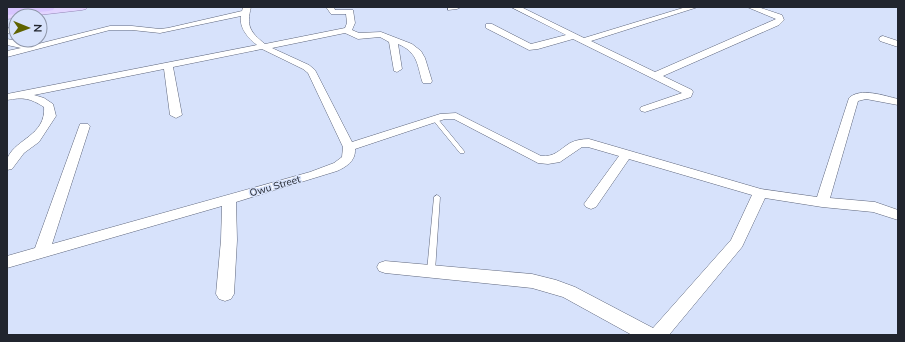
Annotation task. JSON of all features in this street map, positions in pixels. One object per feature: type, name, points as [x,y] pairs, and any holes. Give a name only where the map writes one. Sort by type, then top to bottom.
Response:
[{"type":"highway","points":[[7,10],[24,7]]},
{"type":"main road","points":[[48,11],[82,7]]},
{"type":"street","points":[[330,7],[334,12],[350,12],[351,24],[347,31]]},
{"type":"street","points":[[514,7],[582,41],[656,75],[688,92],[687,94],[645,109]]},
{"type":"street","points":[[582,41],[694,7]]},
{"type":"street","points":[[656,75],[780,20],[779,17],[751,7]]},
{"type":"street","points":[[7,54],[100,30],[132,28],[160,31],[168,30],[246,10],[245,26],[248,33],[262,46],[306,67],[312,72],[349,147],[435,119],[450,116],[461,118],[538,159],[557,159],[574,146],[584,143],[598,145],[760,193],[822,202],[875,207],[898,215]]},
{"type":"street","points":[[489,26],[529,47],[535,47],[573,36]]},
{"type":"street","points":[[7,97],[262,46],[289,43],[347,31],[358,36],[381,34],[392,40],[412,46],[420,56],[427,81]]},
{"type":"street","points":[[883,39],[898,43]]},
{"type":"street","points":[[392,40],[397,69]]},
{"type":"street","points":[[7,42],[21,44],[30,49]]},
{"type":"street","points":[[168,65],[176,115]]},
{"type":"street","points":[[7,92],[40,100],[49,106],[50,116],[35,139],[20,150],[7,166]]},
{"type":"street","points":[[822,202],[850,114],[853,100],[856,97],[872,97],[898,102]]},
{"type":"street","points":[[41,253],[84,126]]},
{"type":"street","name":"Owu Street","points":[[7,262],[333,169],[348,159],[350,155],[349,147]]},
{"type":"street","points":[[591,204],[627,153]]},
{"type":"street","points":[[658,335],[737,243],[760,193]]},
{"type":"street","points":[[225,294],[229,240],[229,199]]},
{"type":"street","points":[[386,267],[532,281],[556,287],[649,335]]},
{"type":"lane","points":[[435,119],[462,152]]},
{"type":"lane","points":[[430,271],[437,197]]}]
